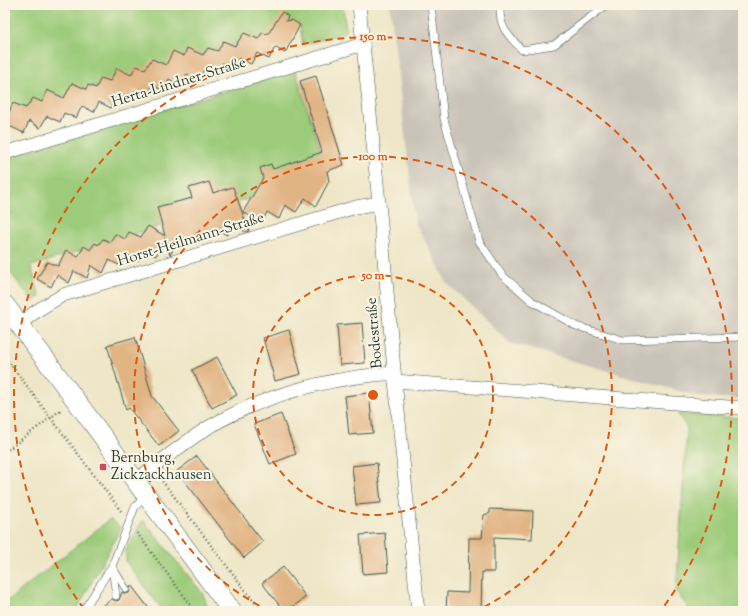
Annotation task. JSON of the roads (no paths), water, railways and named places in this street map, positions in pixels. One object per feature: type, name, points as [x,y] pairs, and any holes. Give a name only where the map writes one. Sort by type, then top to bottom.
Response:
[{"type":"main road","points":[[5,305],[232,611]]},
{"type":"street","name":"Bodestraße","points":[[359,5],[418,611]]},
{"type":"street","name":"Herta-Lindner-Straße","points":[[5,153],[363,44]]},
{"type":"street","name":"Horst-Heilmann-Straße","points":[[19,324],[38,310],[63,295],[356,207],[379,203]]},
{"type":"street","points":[[135,481],[208,428],[244,408],[301,388],[367,375],[743,408]]},
{"type":"lane","points":[[431,5],[444,119],[479,241],[502,275],[532,301],[576,326],[623,340],[743,337]]},
{"type":"lane","points":[[500,5],[500,14],[505,33],[522,50],[554,45],[606,5]]},
{"type":"lane","points":[[83,611],[112,566],[135,507],[146,496]]},
{"type":"lane","points":[[112,566],[126,589]]},
{"type":"lane","points":[[112,566],[116,596]]},
{"type":"place","name":"Bernburg, Zickzackhausen","points":[[103,467]]}]
